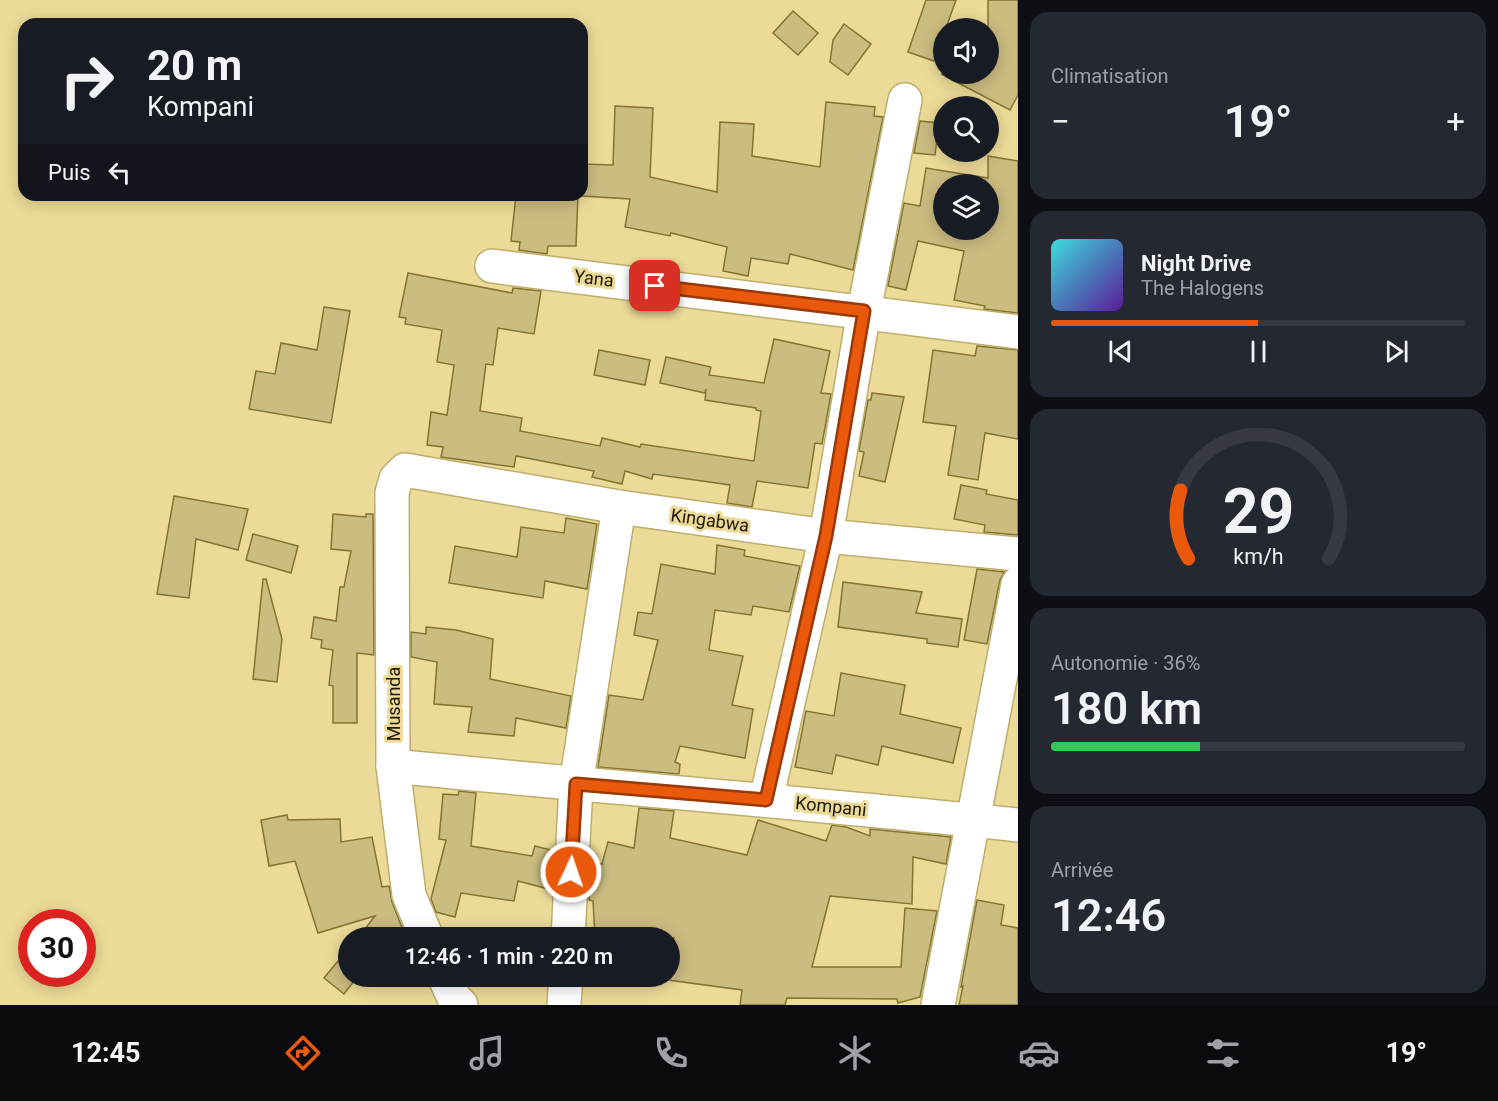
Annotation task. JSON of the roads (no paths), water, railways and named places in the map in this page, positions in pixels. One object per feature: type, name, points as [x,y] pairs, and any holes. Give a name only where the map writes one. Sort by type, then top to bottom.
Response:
[{"type":"street","points":[[766,800],[826,536],[864,311],[904,100]]},
{"type":"street","name":"Yana","points":[[492,266],[1018,332]]},
{"type":"street","name":"Kingabwa","points":[[405,470],[619,507],[826,536],[1018,554]]},
{"type":"street","name":"Musanda","points":[[405,470],[396,479],[392,493],[393,766],[409,895],[422,927]]},
{"type":"street","points":[[569,927],[576,784],[619,507]]},
{"type":"street","points":[[938,1005],[1018,584]]},
{"type":"street","name":"Kompani","points":[[393,766],[1018,825]]},
{"type":"street","points":[[449,987],[454,998],[461,1005]]}]
